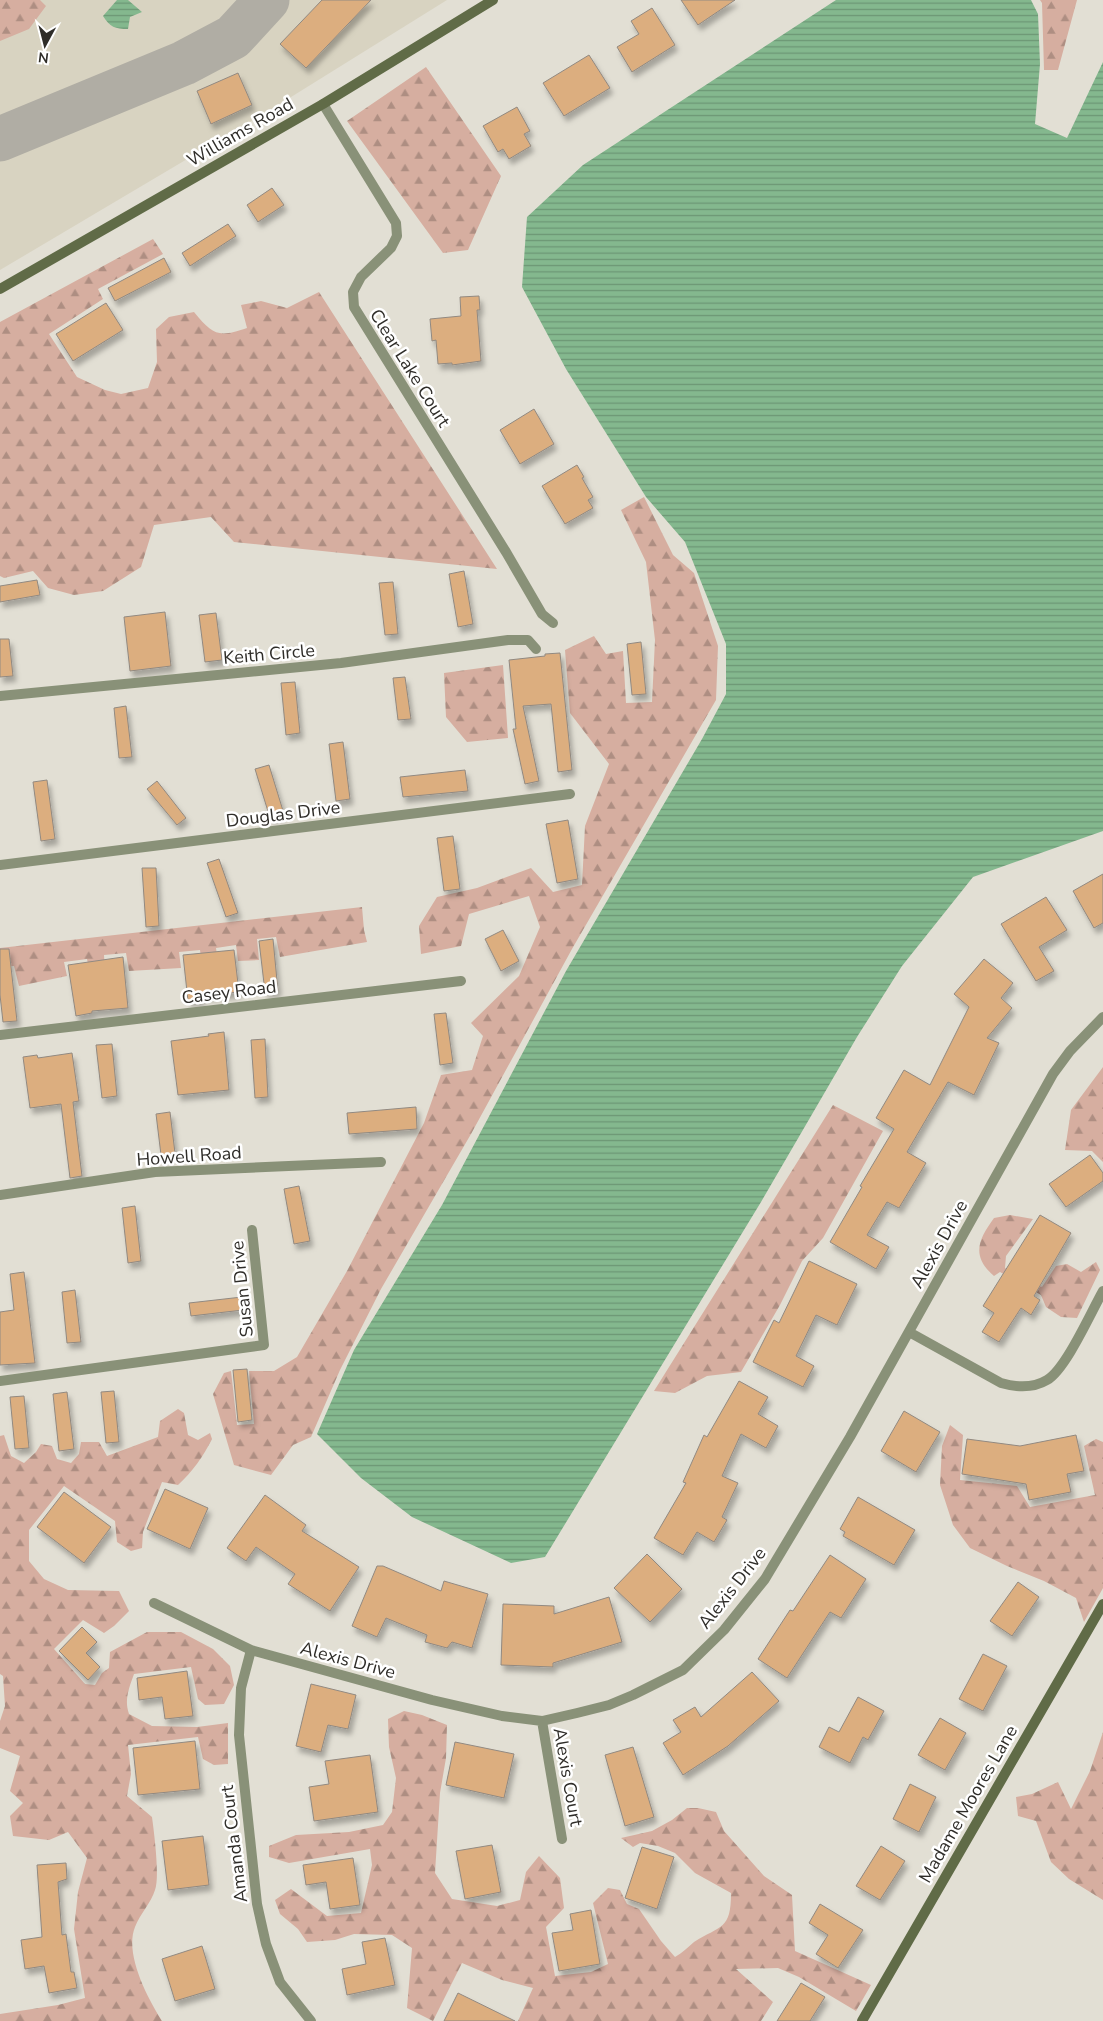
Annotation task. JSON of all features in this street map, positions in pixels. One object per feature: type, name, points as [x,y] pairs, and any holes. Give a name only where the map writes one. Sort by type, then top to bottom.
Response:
[{"type":"street","name":"Williams Road","points":[[0,289],[323,104],[492,0]]},
{"type":"street","name":"Clear Lake Court","points":[[323,104],[396,223],[397,236],[391,248],[360,277],[353,292],[354,307],[506,552],[542,614],[553,622]]},
{"type":"street","name":"Keith Circle","points":[[0,696],[341,663],[508,640],[528,640],[536,649]]},
{"type":"street","name":"Douglas Drive","points":[[0,865],[570,794]]},
{"type":"street","name":"Casey Road","points":[[0,1035],[461,981]]},
{"type":"street","name":"Alexis Drive","points":[[154,1603],[251,1650],[478,1712],[542,1721],[609,1705],[683,1670],[724,1630],[765,1579],[850,1437],[1053,1074],[1070,1051],[1103,1017]]},
{"type":"street","name":"Howell Road","points":[[0,1195],[155,1172],[381,1162]]},
{"type":"street","name":"Susan Drive","points":[[0,1381],[264,1345],[252,1230]]},
{"type":"street","points":[[909,1332],[1001,1383],[1013,1386],[1036,1384],[1048,1380],[1062,1364],[1103,1291]]},
{"type":"street","name":"Madame Moores Lane","points":[[862,2021],[1103,1604]]},
{"type":"street","name":"Amanda Court","points":[[251,1650],[241,1688],[238,1735],[257,1904],[266,1944],[280,1982],[311,2021]]},
{"type":"street","name":"Alexis Court","points":[[542,1721],[562,1839]]},
{"type":"shaded area","points":[[0,0],[447,0],[275,107],[0,270]]},
{"type":"shaded area","points":[[117,0],[128,0],[142,12],[130,17],[128,29],[113,27],[103,16]]},
{"type":"shaded area","points":[[836,0],[1031,0],[1038,14],[1040,64],[1035,124],[1067,138],[1103,62],[1103,831],[973,877],[902,966],[857,1037],[761,1202],[545,1557],[511,1563],[412,1517],[361,1478],[317,1434],[354,1350],[442,1205],[566,971],[702,739],[726,694],[726,644],[685,542],[646,497],[566,369],[522,287],[527,217],[583,165]]},
{"type":"green space","points":[[0,0],[40,0],[46,6],[29,29],[0,41]]},
{"type":"green space","points":[[1040,0],[1077,0],[1058,70],[1044,70],[1042,3]]},
{"type":"green space","points":[[426,67],[501,176],[468,250],[443,253],[347,121]]},
{"type":"green space","points":[[153,239],[163,254],[98,289],[103,299],[49,334],[77,377],[105,390],[121,394],[148,388],[157,362],[156,329],[169,317],[194,312],[211,330],[229,333],[247,328],[241,305],[261,301],[287,308],[319,292],[497,569],[234,542],[211,517],[154,525],[141,567],[103,591],[74,595],[48,588],[33,571],[4,578],[0,576],[0,322]]},
{"type":"green space","points":[[644,497],[673,555],[694,573],[718,646],[716,700],[572,949],[471,1134],[381,1289],[340,1370],[311,1437],[293,1445],[271,1475],[234,1465],[213,1394],[224,1373],[231,1371],[237,1425],[254,1424],[249,1371],[274,1371],[297,1357],[347,1271],[424,1123],[441,1075],[472,1070],[483,1036],[471,1023],[519,976],[540,927],[529,896],[469,914],[461,946],[421,954],[419,926],[437,897],[477,888],[531,868],[553,892],[582,885],[585,826],[609,764],[570,713],[565,650],[594,636],[606,654],[623,651],[626,703],[652,702],[655,640],[646,562],[621,510]]},
{"type":"green space","points":[[503,665],[508,738],[467,742],[446,717],[444,673]]},
{"type":"green space","points":[[362,907],[367,942],[280,957],[276,937],[257,939],[259,960],[238,961],[236,945],[216,948],[218,962],[202,964],[200,950],[179,952],[181,968],[129,971],[126,953],[104,955],[105,972],[90,974],[87,959],[64,962],[67,976],[19,986],[14,966],[0,967],[0,948]]},
{"type":"green space","points":[[1103,1067],[1103,1162],[1092,1151],[1065,1150],[1071,1110]]},
{"type":"green space","points":[[833,1105],[883,1131],[823,1238],[802,1261],[780,1305],[741,1372],[707,1376],[675,1393],[654,1391]]},
{"type":"green space","points":[[1010,1215],[1033,1219],[1006,1256],[1005,1268],[1042,1287],[1056,1266],[1067,1264],[1081,1272],[1096,1262],[1100,1270],[1077,1318],[1061,1317],[1046,1307],[1041,1295],[1000,1272],[994,1276],[982,1262],[979,1248],[988,1226],[994,1218]]},
{"type":"green space","points":[[178,1409],[184,1413],[188,1435],[198,1440],[210,1433],[212,1439],[197,1464],[178,1485],[162,1482],[143,1532],[142,1548],[131,1551],[117,1542],[115,1521],[64,1486],[29,1530],[29,1561],[44,1579],[68,1590],[119,1591],[129,1611],[104,1633],[83,1620],[54,1649],[85,1684],[95,1685],[102,1673],[109,1668],[110,1652],[147,1632],[181,1632],[213,1649],[230,1666],[234,1685],[224,1704],[205,1705],[198,1699],[191,1667],[134,1674],[128,1694],[129,1714],[152,1726],[197,1727],[228,1723],[228,1764],[214,1765],[203,1759],[198,1737],[128,1745],[131,1774],[127,1796],[152,1817],[157,1865],[155,1890],[135,1927],[132,1938],[133,1950],[135,1963],[144,1989],[162,2021],[0,2021],[0,2014],[58,2005],[85,1998],[74,1929],[78,1892],[87,1858],[68,1832],[49,1840],[13,1836],[10,1816],[23,1803],[10,1791],[20,1756],[0,1748],[0,1721],[5,1706],[3,1676],[0,1674],[0,1436],[4,1435],[11,1456],[24,1463],[36,1452],[41,1444],[52,1446],[57,1459],[71,1463],[79,1454],[81,1442],[99,1442],[107,1456],[158,1437],[160,1421]]},
{"type":"green space","points":[[950,1425],[963,1435],[960,1480],[1017,1486],[1030,1507],[1095,1495],[1084,1446],[1096,1439],[1103,1442],[1103,1588],[1084,1622],[1076,1598],[1044,1581],[970,1548],[953,1525],[940,1485],[942,1446]]},
{"type":"green space","points":[[404,1711],[422,1715],[447,1725],[446,1758],[440,1793],[435,1873],[452,1899],[497,1906],[520,1900],[526,1872],[539,1856],[560,1878],[564,1908],[546,1927],[555,1976],[591,1972],[608,1964],[593,1903],[608,1888],[620,1890],[627,1904],[639,1909],[661,1941],[675,1957],[694,1942],[723,1925],[729,1914],[731,1893],[695,1873],[675,1853],[658,1846],[640,1843],[633,1847],[621,1838],[652,1831],[672,1820],[687,1808],[698,1808],[716,1812],[724,1831],[764,1876],[792,1895],[795,1951],[871,1985],[856,2011],[799,1977],[778,1968],[736,1969],[773,2002],[761,2021],[518,2021],[533,1988],[502,1980],[462,1963],[433,2021],[407,2008],[412,1948],[392,1935],[354,1934],[335,1940],[307,1942],[298,1929],[280,1914],[275,1900],[291,1889],[327,1916],[361,1913],[372,1865],[370,1849],[289,1863],[269,1857],[269,1846],[296,1835],[349,1832],[383,1825],[392,1812],[396,1778],[389,1747],[388,1719]]},
{"type":"green space","points":[[1103,1732],[1103,1900],[1069,1879],[1051,1862],[1036,1821],[1018,1816],[1016,1797],[1032,1794],[1058,1782],[1071,1809],[1090,1771]]},
{"type":"building","points":[[322,0],[371,0],[306,68],[280,44]]},
{"type":"building","points":[[681,0],[735,0],[698,25]]},
{"type":"building","points":[[652,8],[675,45],[632,72],[617,47],[639,34],[631,21]]},
{"type":"building","points":[[589,55],[610,88],[564,116],[543,83]]},
{"type":"building","points":[[238,73],[252,105],[211,124],[197,91]]},
{"type":"building","points":[[517,107],[530,131],[524,134],[531,146],[509,159],[503,149],[498,152],[483,126]]},
{"type":"building","points":[[272,188],[284,205],[258,222],[247,205]]},
{"type":"building","points":[[228,224],[236,236],[190,266],[182,253]]},
{"type":"building","points":[[164,258],[171,272],[115,301],[108,288]]},
{"type":"building","points":[[479,296],[480,310],[477,310],[481,361],[452,365],[452,363],[438,364],[436,340],[432,341],[430,319],[461,316],[460,297]]},
{"type":"building","points":[[106,303],[123,330],[73,361],[56,334]]},
{"type":"building","points":[[534,409],[554,444],[520,464],[500,430]]},
{"type":"building","points":[[577,465],[593,497],[588,500],[593,508],[565,524],[542,486]]},
{"type":"building","points":[[464,571],[473,624],[458,627],[449,574]]},
{"type":"building","points":[[37,580],[40,595],[0,602],[0,586]]},
{"type":"building","points":[[393,582],[398,634],[385,635],[379,583]]},
{"type":"building","points":[[165,612],[171,666],[130,671],[124,617]]},
{"type":"building","points":[[216,613],[222,660],[205,662],[199,615]]},
{"type":"building","points":[[0,639],[9,639],[13,676],[0,677]]},
{"type":"building","points":[[641,642],[646,694],[632,695],[627,644]]},
{"type":"building","points":[[560,653],[572,770],[558,772],[551,704],[523,706],[539,781],[525,784],[513,729],[516,729],[509,660]]},
{"type":"building","points":[[405,677],[411,719],[398,720],[393,678]]},
{"type":"building","points":[[295,682],[300,733],[286,735],[281,683]]},
{"type":"building","points":[[126,706],[132,757],[119,758],[114,708]]},
{"type":"building","points":[[343,742],[350,799],[336,801],[329,744]]},
{"type":"building","points":[[269,765],[284,814],[270,818],[255,769]]},
{"type":"building","points":[[465,770],[468,791],[403,797],[400,777]]},
{"type":"building","points":[[47,780],[55,839],[41,841],[33,782]]},
{"type":"building","points":[[157,781],[186,818],[177,825],[147,789]]},
{"type":"building","points":[[568,820],[578,879],[557,883],[546,824]]},
{"type":"building","points":[[453,836],[460,889],[444,891],[437,838]]},
{"type":"building","points":[[219,859],[238,913],[226,917],[207,863]]},
{"type":"building","points":[[142,868],[156,868],[159,926],[146,927]]},
{"type":"building","points":[[1103,874],[1103,923],[1094,928],[1073,891]]},
{"type":"building","points":[[1046,897],[1067,930],[1039,947],[1054,971],[1036,981],[1001,924]]},
{"type":"building","points":[[503,930],[519,961],[501,971],[485,939]]},
{"type":"building","points":[[273,939],[278,991],[265,992],[259,941]]},
{"type":"building","points":[[0,949],[9,949],[17,1021],[3,1022],[0,995]]},
{"type":"building","points":[[234,950],[239,992],[201,996],[202,1000],[188,1001],[183,955]]},
{"type":"building","points":[[123,957],[128,1008],[92,1011],[92,1013],[76,1016],[68,965]]},
{"type":"building","points":[[984,959],[1013,983],[1001,998],[1012,1008],[987,1038],[999,1043],[974,1095],[948,1082],[907,1152],[926,1163],[899,1208],[887,1202],[867,1235],[889,1247],[876,1269],[830,1242],[894,1129],[876,1118],[904,1070],[930,1085],[969,1007],[954,994]]},
{"type":"building","points":[[446,1013],[453,1063],[440,1065],[434,1014]]},
{"type":"building","points":[[224,1032],[229,1090],[178,1095],[171,1041]]},
{"type":"building","points":[[265,1039],[268,1097],[255,1098],[251,1040]]},
{"type":"building","points":[[112,1044],[117,1096],[102,1098],[96,1045]]},
{"type":"building","points":[[72,1053],[79,1101],[73,1102],[82,1176],[70,1178],[61,1104],[30,1108],[23,1057],[37,1055],[38,1058]]},
{"type":"building","points":[[416,1107],[417,1129],[349,1134],[347,1113]]},
{"type":"building","points":[[170,1112],[175,1153],[161,1155],[156,1114]]},
{"type":"building","points":[[1090,1155],[1103,1173],[1103,1181],[1066,1207],[1049,1184]]},
{"type":"building","points":[[299,1186],[310,1241],[294,1244],[284,1189]]},
{"type":"building","points":[[135,1206],[141,1261],[128,1263],[122,1208]]},
{"type":"building","points":[[1040,1215],[1071,1233],[1034,1296],[1040,1300],[1031,1315],[1021,1308],[999,1342],[982,1332],[994,1313],[983,1306]]},
{"type":"building","points":[[809,1261],[857,1284],[837,1325],[816,1315],[796,1356],[814,1366],[803,1387],[753,1362],[774,1320],[779,1323]]},
{"type":"building","points":[[24,1272],[35,1363],[0,1365],[0,1312],[14,1310],[10,1274]]},
{"type":"building","points":[[75,1290],[81,1342],[67,1343],[62,1292]]},
{"type":"building","points":[[242,1297],[243,1310],[191,1316],[189,1303]]},
{"type":"building","points":[[247,1369],[252,1420],[238,1422],[233,1370]]},
{"type":"building","points":[[739,1381],[768,1397],[758,1414],[778,1426],[766,1448],[741,1434],[722,1476],[738,1483],[722,1517],[727,1520],[714,1542],[697,1532],[683,1555],[654,1538],[686,1483],[683,1482],[704,1435],[707,1437]]},
{"type":"building","points":[[114,1391],[119,1442],[106,1443],[101,1392]]},
{"type":"building","points":[[67,1392],[74,1449],[59,1451],[53,1394]]},
{"type":"building","points":[[24,1396],[29,1448],[15,1449],[10,1397]]},
{"type":"building","points":[[904,1411],[940,1432],[916,1472],[881,1451]]},
{"type":"building","points":[[1076,1435],[1084,1471],[1067,1474],[1071,1492],[1029,1500],[1026,1484],[962,1474],[967,1439],[1020,1446]]},
{"type":"building","points":[[165,1489],[208,1508],[190,1549],[147,1529]]},
{"type":"building","points":[[64,1492],[111,1527],[84,1563],[37,1527]]},
{"type":"building","points":[[265,1495],[306,1525],[302,1531],[359,1567],[330,1611],[288,1584],[295,1574],[256,1547],[246,1561],[227,1548]]},
{"type":"building","points":[[858,1497],[915,1530],[894,1565],[843,1536],[845,1532],[840,1529]]},
{"type":"building","points":[[647,1554],[682,1589],[650,1622],[614,1588]]},
{"type":"building","points":[[830,1555],[866,1579],[841,1618],[830,1612],[787,1678],[758,1659],[790,1610],[793,1611]]},
{"type":"building","points":[[377,1566],[383,1566],[441,1591],[444,1581],[488,1594],[472,1648],[452,1642],[447,1648],[425,1642],[427,1635],[386,1618],[377,1637],[352,1626]]},
{"type":"building","points":[[1018,1582],[1039,1597],[1012,1636],[990,1621]]},
{"type":"building","points":[[609,1597],[622,1642],[553,1663],[553,1667],[501,1665],[503,1604],[554,1606],[554,1614]]},
{"type":"building","points":[[82,1627],[97,1642],[86,1653],[100,1667],[88,1680],[59,1651]]},
{"type":"building","points":[[983,1654],[1007,1666],[983,1711],[959,1699]]},
{"type":"building","points":[[187,1671],[193,1716],[165,1719],[162,1697],[139,1700],[137,1678]]},
{"type":"building","points":[[752,1672],[779,1701],[728,1746],[683,1775],[663,1743],[681,1732],[673,1720],[695,1707],[701,1717]]},
{"type":"building","points":[[311,1684],[356,1695],[348,1729],[328,1725],[321,1752],[296,1746]]},
{"type":"building","points":[[858,1697],[884,1711],[868,1740],[863,1737],[850,1763],[819,1747],[829,1727],[839,1732]]},
{"type":"building","points":[[940,1718],[966,1733],[945,1770],[918,1755]]},
{"type":"building","points":[[195,1741],[200,1789],[138,1795],[133,1748]]},
{"type":"building","points":[[455,1742],[514,1754],[504,1798],[446,1785]]},
{"type":"building","points":[[633,1747],[654,1817],[625,1826],[605,1755]]},
{"type":"building","points":[[370,1755],[378,1812],[314,1821],[309,1787],[329,1784],[325,1761]]},
{"type":"building","points":[[910,1784],[936,1797],[919,1832],[893,1819]]},
{"type":"building","points":[[203,1836],[209,1885],[168,1890],[162,1841]]},
{"type":"building","points":[[492,1845],[501,1892],[465,1899],[456,1851]]},
{"type":"building","points":[[881,1846],[905,1861],[880,1900],[856,1886]]},
{"type":"building","points":[[642,1847],[674,1857],[657,1909],[625,1898]]},
{"type":"building","points":[[353,1858],[360,1905],[330,1909],[326,1882],[306,1885],[303,1865]]},
{"type":"building","points":[[66,1863],[67,1879],[58,1882],[62,1935],[66,1934],[71,1972],[74,1972],[77,1988],[49,1993],[44,1966],[25,1969],[21,1940],[42,1937],[37,1865]]},
{"type":"building","points":[[820,1904],[863,1930],[838,1968],[816,1954],[828,1935],[809,1923]]},
{"type":"building","points":[[591,1910],[600,1964],[559,1971],[552,1933],[573,1930],[570,1914]]},
{"type":"building","points":[[385,1938],[395,1985],[347,1995],[342,1969],[366,1964],[362,1942]]},
{"type":"building","points":[[202,1946],[215,1989],[175,2001],[162,1959]]},
{"type":"building","points":[[801,1983],[825,1997],[810,2021],[777,2021]]},
{"type":"building","points":[[458,1993],[515,2021],[444,2021]]},
{"type":"taxiway","points":[[0,139],[184,63],[233,37],[267,0]]}]
